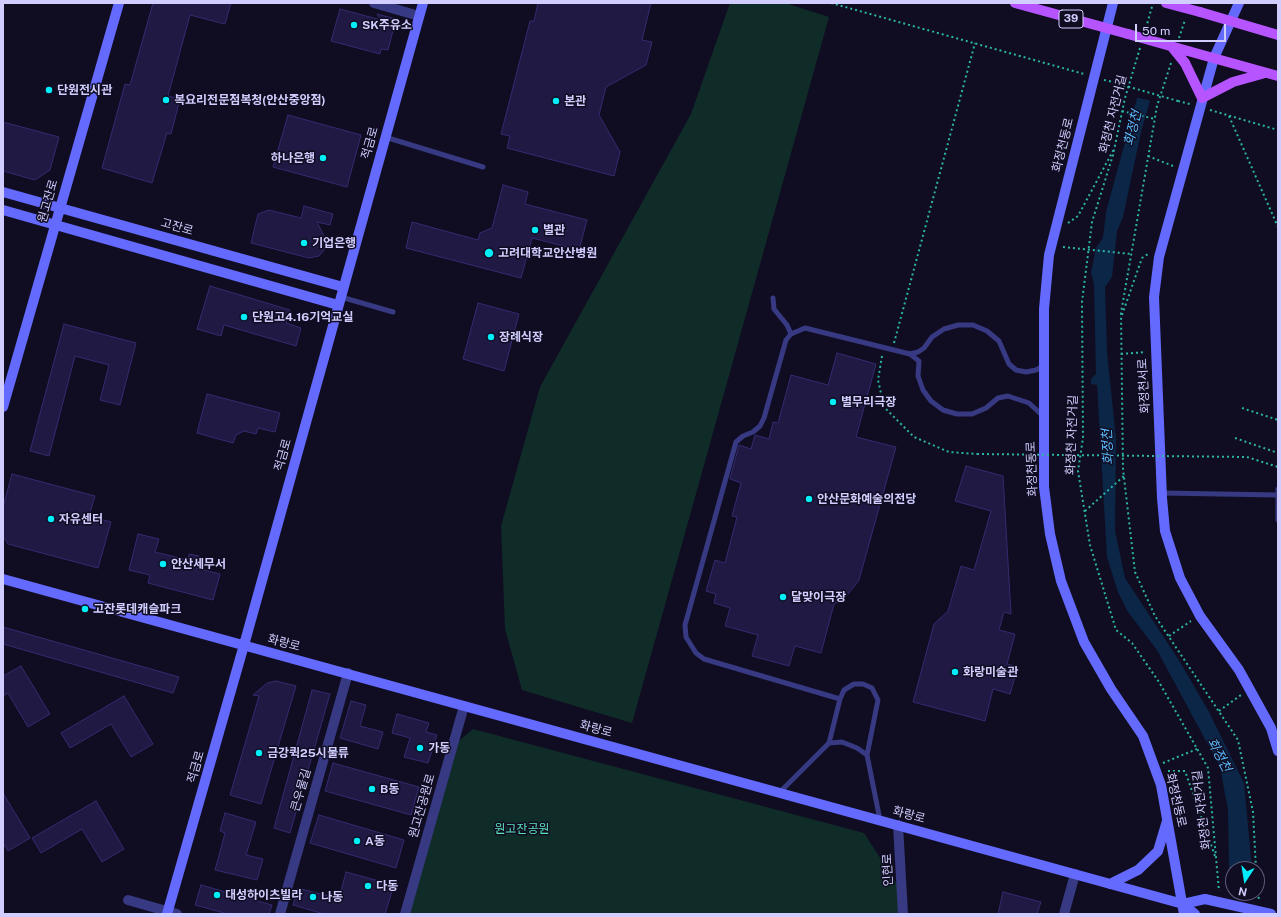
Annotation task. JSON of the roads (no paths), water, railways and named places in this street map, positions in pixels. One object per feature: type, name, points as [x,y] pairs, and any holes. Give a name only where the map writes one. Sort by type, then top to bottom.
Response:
[{"type":"main road","name":"39","points":[[1015,3],[1278,76]]},
{"type":"main road","points":[[1166,3],[1278,35]]},
{"type":"main road","points":[[1172,47],[1185,63],[1201,103],[1233,82],[1265,73]]},
{"type":"street","name":"원고잔로","points":[[3,407],[118,3]]},
{"type":"street","points":[[374,3],[419,16]]},
{"type":"street","name":"적금로","points":[[171,913],[423,3]]},
{"type":"street","name":"화정천동로","points":[[1113,3],[1093,77],[1052,245],[1044,309],[1044,487],[1050,534],[1061,581],[1084,642],[1111,689],[1143,736],[1156,769],[1161,785],[1168,820],[1184,914]]},
{"type":"street","name":"화정천서로","points":[[1239,3],[1214,58],[1159,257],[1154,297],[1155,351],[1162,493],[1165,531],[1180,578],[1200,616],[1239,670],[1250,689],[1271,728],[1278,750]]},
{"type":"street","name":"고잔로","points":[[3,192],[60,208],[341,296]]},
{"type":"street","points":[[3,210],[55,225],[341,296]]},
{"type":"street","name":"화랑로","points":[[3,579],[1183,904],[1195,914]]},
{"type":"street","name":"큰우물길","points":[[280,914],[348,673]]},
{"type":"street","name":"원고잔공원로","points":[[405,914],[464,706]]},
{"type":"street","points":[[1110,884],[1138,870],[1158,851],[1168,820]]},
{"type":"street","name":"인현로","points":[[898,825],[903,914]]},
{"type":"street","points":[[1064,914],[1075,874]]},
{"type":"street","name":"화랑로","points":[[1183,904],[1205,899],[1271,914]]},
{"type":"street","points":[[128,900],[171,913]]},
{"type":"lane","points":[[385,137],[483,167]]},
{"type":"lane","points":[[341,296],[393,312]]},
{"type":"lane","points":[[773,298],[774,309],[787,325],[791,334]]},
{"type":"lane","points":[[910,354],[918,352],[924,348],[932,337],[944,328],[958,325],[973,326],[987,331],[998,342],[1009,364],[1016,370],[1026,372],[1036,370],[1043,366]]},
{"type":"lane","points":[[840,699],[704,659],[696,653],[686,637],[685,625],[736,442],[743,436],[753,432],[760,426],[764,418],[786,340],[791,334],[805,328],[910,354],[919,361],[918,376],[923,390],[931,401],[943,410],[957,414],[972,414],[986,408],[998,398],[1008,396],[1029,403],[1044,417]]},
{"type":"lane","points":[[1278,490],[1278,520]]},
{"type":"lane","points":[[1162,493],[1278,496]]},
{"type":"lane","points":[[780,793],[829,743],[840,699],[847,687],[858,683],[868,685],[877,696],[879,704],[867,755],[880,820]]},
{"type":"lane","points":[[829,743],[842,742],[857,748],[867,755]]},
{"type":"water","name":"화정천","points":[[1163,3],[1178,3],[1141,132],[1123,217],[1117,231],[1112,277],[1105,287],[1107,352],[1116,439],[1115,531],[1125,578],[1180,662],[1209,712],[1244,783],[1251,861],[1229,861],[1228,810],[1220,767],[1157,650],[1128,612],[1118,592],[1107,557],[1097,385],[1091,384],[1091,379],[1096,374],[1094,284],[1091,273],[1096,248],[1103,238],[1106,212]]},
{"type":"place","name":"SK주유소","points":[[354,25]]},
{"type":"place","name":"단원전시관","points":[[49,90]]},
{"type":"place","name":"복요리전문점복청(안산중앙점)","points":[[166,100]]},
{"type":"place","name":"본관","points":[[556,101]]},
{"type":"place","name":"하나은행","points":[[323,158]]},
{"type":"place","name":"별관","points":[[535,230]]},
{"type":"place","name":"기업은행","points":[[304,243]]},
{"type":"place","name":"고려대학교안산병원","points":[[489,253]]},
{"type":"place","name":"단원고4.16기억교실","points":[[244,317]]},
{"type":"place","name":"장례식장","points":[[491,337]]},
{"type":"place","name":"별무리극장","points":[[833,402]]},
{"type":"place","name":"안산문화예술의전당","points":[[809,499]]},
{"type":"place","name":"자유센터","points":[[51,519]]},
{"type":"place","name":"안산세무서","points":[[163,564]]},
{"type":"place","name":"달맞이극장","points":[[783,597]]},
{"type":"place","name":"고잔롯데캐슬파크","points":[[85,609]]},
{"type":"place","name":"화랑미술관","points":[[955,672]]},
{"type":"place","name":"가동","points":[[420,748]]},
{"type":"place","name":"금강퀵25시물류","points":[[259,753]]},
{"type":"place","name":"B동","points":[[372,789]]},
{"type":"place","name":"A동","points":[[357,841]]},
{"type":"place","name":"다동","points":[[368,886]]},
{"type":"place","name":"대성하이츠빌라","points":[[217,895]]},
{"type":"place","name":"나동","points":[[313,897]]},
{"type":"park label","name":"원고잔공원","points":[[522,829]]}]
